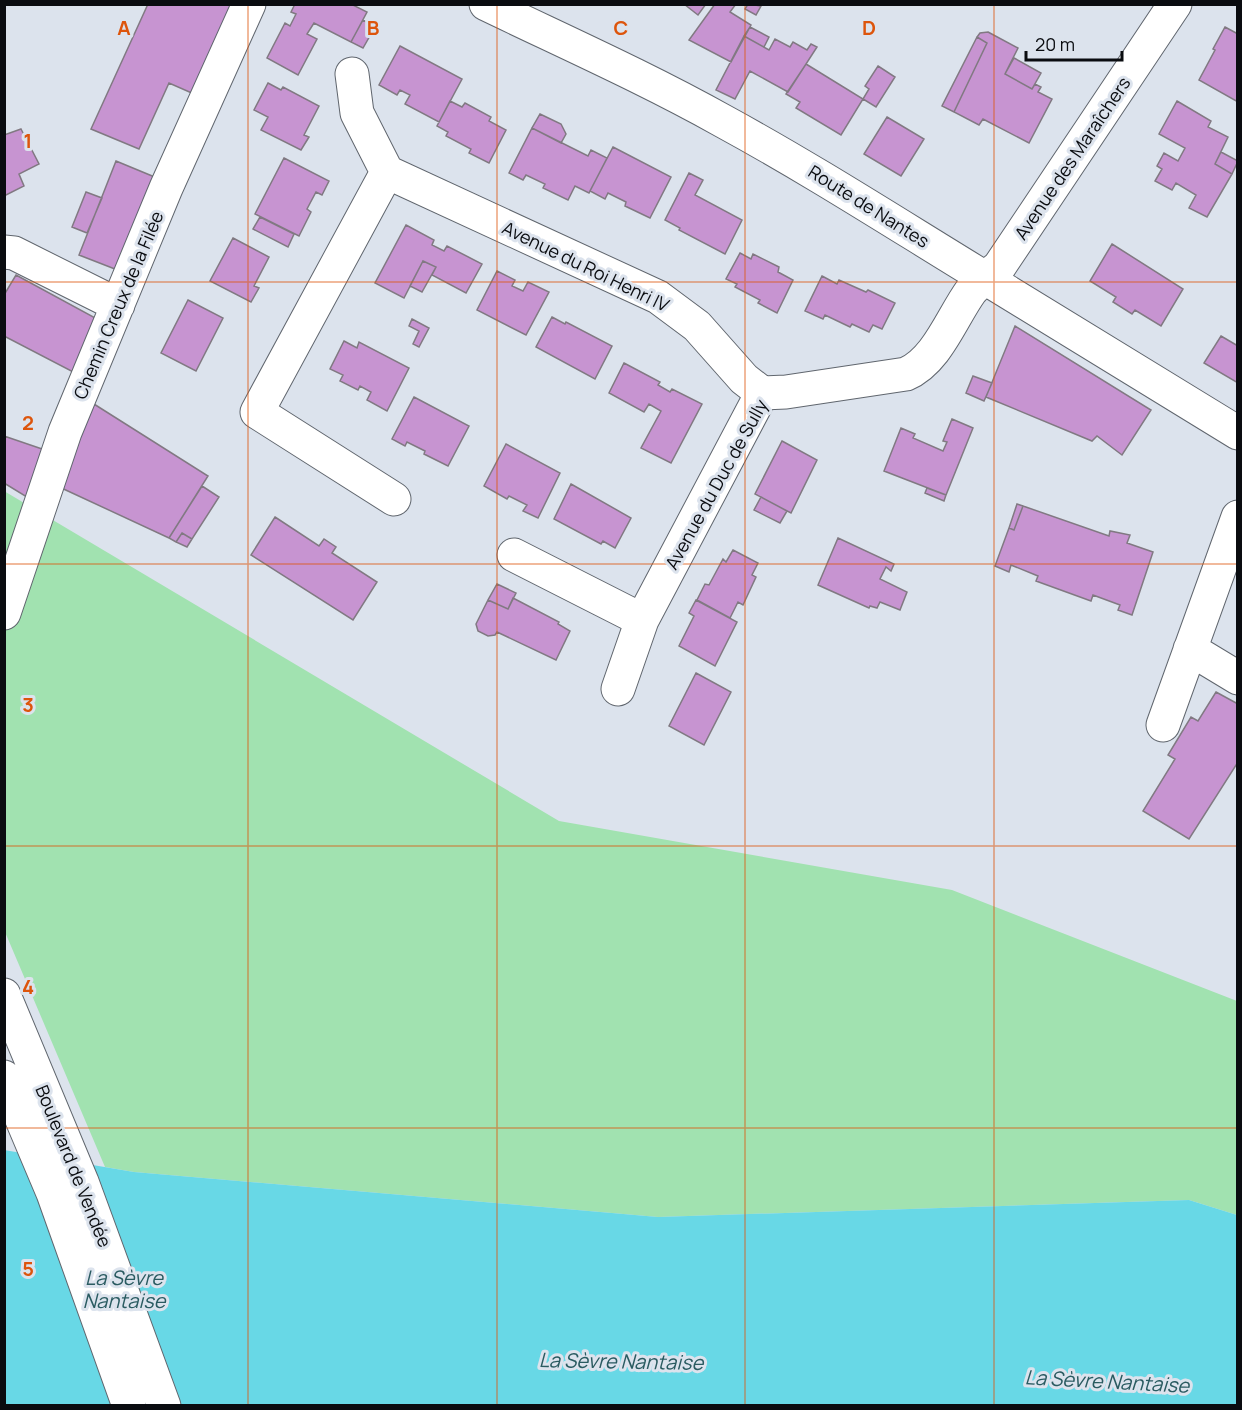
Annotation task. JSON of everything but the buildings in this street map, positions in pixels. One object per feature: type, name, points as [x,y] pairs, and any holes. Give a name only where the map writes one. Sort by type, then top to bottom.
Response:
[{"type":"main road","name":"Chemin Creux de la Filée","points":[[4,613],[65,432],[166,188],[249,4]]},
{"type":"main road","name":"Route de Nantes","points":[[486,4],[644,80],[788,157],[1238,433]]},
{"type":"main road","name":"Avenue des Maraîchers","points":[[985,278],[999,267],[1175,4]]},
{"type":"main road","points":[[352,74],[357,113],[387,172],[257,412],[393,499]]},
{"type":"main road","name":"Avenue du Roi Henri IV","points":[[387,172],[658,297],[697,326],[744,380],[762,393]]},
{"type":"main road","points":[[4,252],[14,253],[118,305]]},
{"type":"main road","name":"Avenue du Duc de Sully","points":[[618,689],[642,620],[762,393],[786,392],[906,374],[916,370],[950,326],[972,290],[985,278]]},
{"type":"main road","points":[[1163,725],[1238,517]]},
{"type":"main road","points":[[514,555],[642,620]]},
{"type":"main road","points":[[1190,649],[1238,678]]},
{"type":"main road","name":"Boulevard de Vendée","points":[[4,995],[82,1182],[164,1406]]},
{"type":"main road","name":"Boulevard de Vendée","points":[[4,1077],[53,1193],[129,1406]]},
{"type":"green space","points":[[4,491],[559,821],[952,890],[1237,1001],[1237,1215],[1189,1200],[658,1217],[134,1172],[105,1167],[5,932]]},
{"type":"water","name":"La Sèvre Nantaise","points":[[4,1150],[134,1172],[658,1217],[1189,1200],[1237,1215],[1237,1405],[5,1405]]}]
